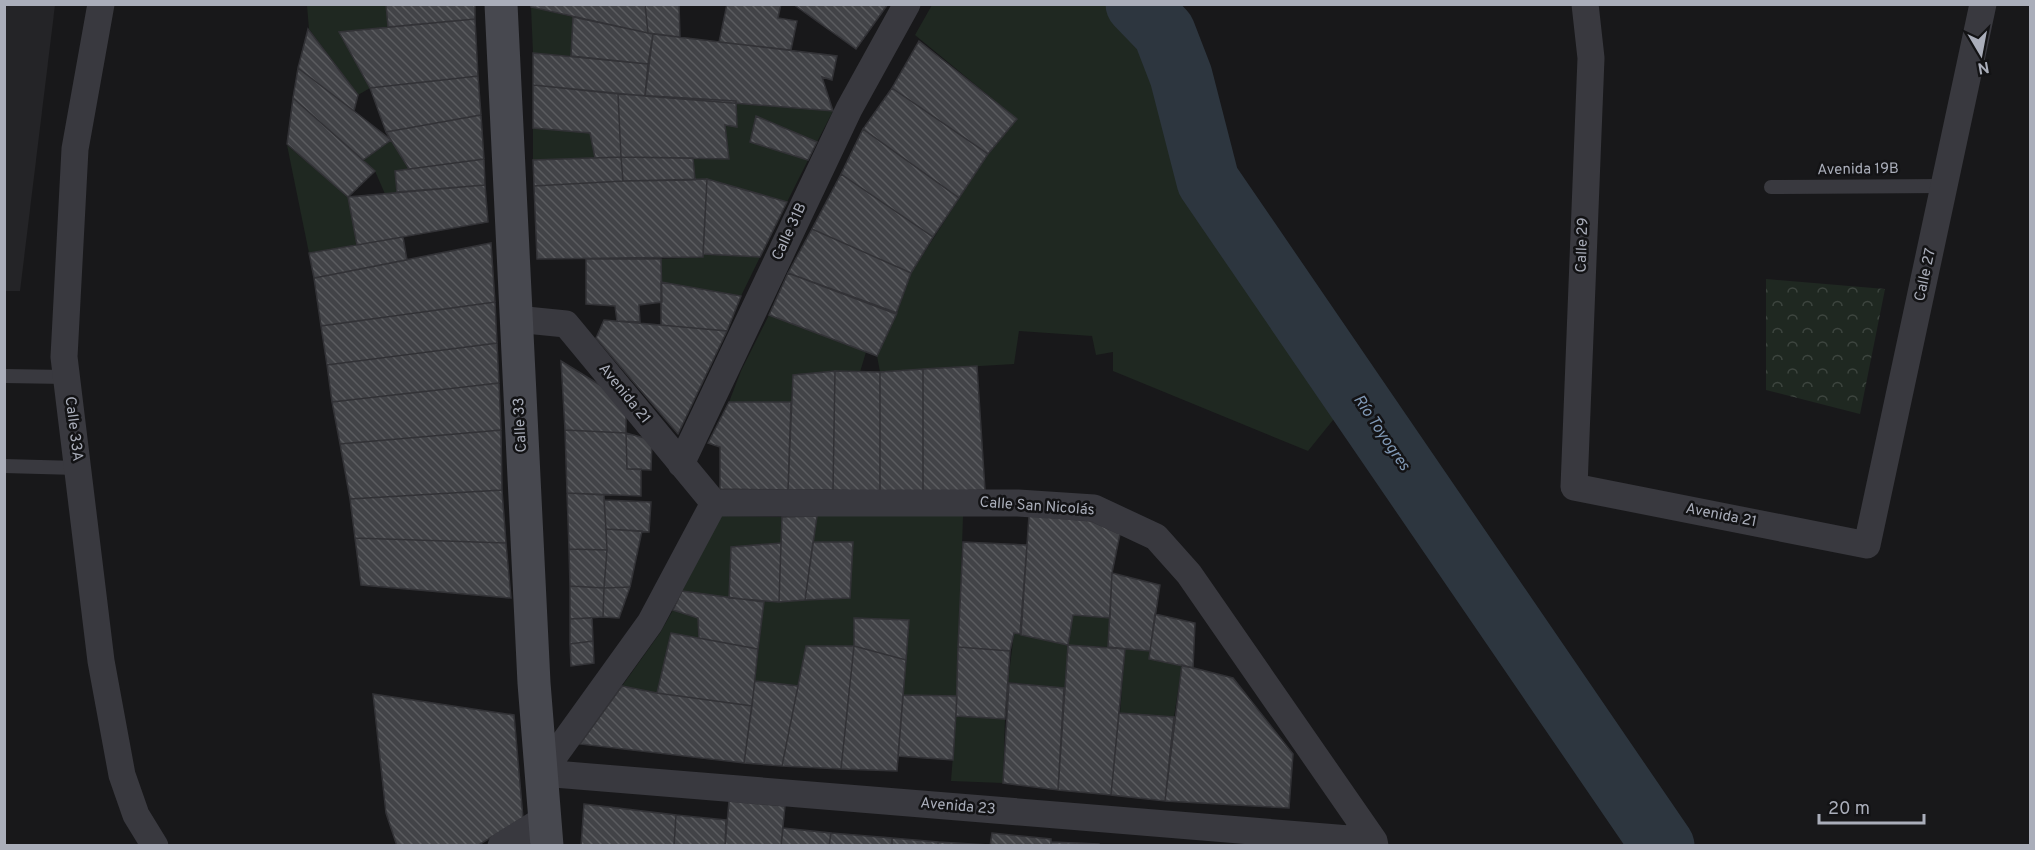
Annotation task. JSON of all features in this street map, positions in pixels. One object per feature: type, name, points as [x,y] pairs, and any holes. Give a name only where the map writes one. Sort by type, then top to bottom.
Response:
[{"type":"main road","name":"Calle 33","points":[[501,4],[534,683],[547,832]]},
{"type":"street","name":"Calle 33A","points":[[100,4],[75,149],[64,357],[101,661],[122,774],[136,815],[155,846]]},
{"type":"street","name":"Calle 31B","points":[[681,464],[849,109],[908,4]]},
{"type":"street","name":"Calle 29","points":[[1574,486],[1591,58],[1585,4]]},
{"type":"street","name":"Calle 27","points":[[1868,545],[1983,4]]},
{"type":"street","name":"Avenida 21","points":[[516,319],[566,324],[714,503]]},
{"type":"street","name":"Avenida 21","points":[[1574,486],[1868,545]]},
{"type":"street","points":[[542,773],[650,623],[714,503]]},
{"type":"street","name":"Calle San Nicolás","points":[[714,503],[1018,503],[1094,508],[1155,537],[1189,574],[1374,843]]},
{"type":"street","name":"Avenida 23","points":[[542,773],[1374,843]]},
{"type":"street","points":[[501,846],[547,832]]},
{"type":"lane","name":"Avenida 19B","points":[[1771,188],[1945,186]]},
{"type":"lane","points":[[4,376],[66,377]]},
{"type":"lane","points":[[4,466],[77,468]]},
{"type":"shaded area","points":[[5,4],[55,5],[20,291],[5,291]]},
{"type":"green space","points":[[307,5],[386,5],[388,27],[339,32],[370,88],[358,95],[309,29]]},
{"type":"green space","points":[[932,5],[1137,5],[1164,32],[1181,76],[1205,182],[1354,394],[1308,451],[1113,371],[1113,352],[1096,355],[1092,336],[1019,331],[1014,364],[880,372],[877,356],[897,313],[911,273],[988,154],[1017,119],[915,35]]},
{"type":"green space","points":[[531,7],[573,17],[571,56],[533,53]]},
{"type":"green space","points":[[736,101],[833,111],[817,142],[756,117],[751,142],[808,160],[787,202],[695,180],[693,158],[727,148],[725,125],[737,127]]},
{"type":"green space","points":[[533,128],[590,133],[595,158],[533,160]]},
{"type":"green space","points":[[391,140],[409,169],[395,171],[397,192],[385,194],[375,171],[363,160]]},
{"type":"green space","points":[[287,145],[348,197],[357,245],[309,253]]},
{"type":"green space","points":[[704,254],[760,257],[741,296],[661,282],[661,259],[703,257]]},
{"type":"green space","points":[[1766,279],[1885,289],[1860,414],[1766,390]]},
{"type":"green space","points":[[769,315],[866,352],[860,372],[835,371],[793,375],[791,402],[729,402],[741,371]]},
{"type":"green space","points":[[721,516],[782,517],[781,543],[731,548],[729,598],[682,591]]},
{"type":"green space","points":[[817,516],[963,516],[957,696],[903,695],[855,618],[854,646],[806,646],[798,686],[755,681],[764,602],[850,598],[853,542],[813,542]]},
{"type":"green space","points":[[673,610],[698,618],[699,638],[671,634],[657,693],[622,686],[660,633]]},
{"type":"green space","points":[[1073,615],[1110,618],[1108,647],[1068,645],[1065,689],[1008,682],[1014,633],[1067,645]]},
{"type":"green space","points":[[1125,649],[1150,651],[1149,659],[1182,665],[1174,717],[1120,714]]},
{"type":"green space","points":[[956,716],[1005,719],[1003,783],[951,781]]},
{"type":"building","points":[[386,4],[475,4],[475,19],[388,27]]},
{"type":"building","points":[[531,4],[645,4],[648,33],[531,7]]},
{"type":"building","points":[[645,4],[679,4],[680,37],[648,33]]},
{"type":"building","points":[[727,4],[781,4],[778,18],[797,21],[791,50],[719,42]]},
{"type":"building","points":[[793,4],[888,4],[856,49]]},
{"type":"building","points":[[573,17],[653,34],[648,64],[571,56]]},
{"type":"building","points":[[475,19],[478,76],[370,88],[339,32]]},
{"type":"building","points":[[308,29],[358,95],[354,111],[298,68]]},
{"type":"building","points":[[653,34],[837,56],[832,80],[822,77],[833,111],[645,96]]},
{"type":"building","points":[[919,41],[1017,119],[988,154],[892,88]]},
{"type":"building","points":[[533,53],[648,64],[645,96],[533,85]]},
{"type":"building","points":[[298,68],[391,140],[363,160],[293,98]]},
{"type":"building","points":[[478,76],[481,115],[386,132],[370,88]]},
{"type":"building","points":[[533,85],[618,94],[621,157],[595,158],[590,133],[533,128]]},
{"type":"building","points":[[892,88],[988,154],[959,198],[863,129]]},
{"type":"building","points":[[618,94],[736,101],[737,127],[725,125],[729,159],[621,157]]},
{"type":"building","points":[[293,98],[375,171],[348,197],[287,144]]},
{"type":"building","points":[[481,115],[484,159],[409,169],[386,132]]},
{"type":"building","points":[[756,116],[817,142],[808,160],[750,142]]},
{"type":"building","points":[[863,129],[959,198],[933,237],[841,174]]},
{"type":"building","points":[[621,157],[623,181],[534,186],[533,160]]},
{"type":"building","points":[[621,157],[693,158],[695,180],[623,181]]},
{"type":"building","points":[[484,159],[485,185],[397,192],[395,171]]},
{"type":"building","points":[[841,174],[933,237],[911,273],[812,229]]},
{"type":"building","points":[[707,179],[703,257],[537,259],[534,186]]},
{"type":"building","points":[[707,179],[787,202],[760,257],[703,254]]},
{"type":"building","points":[[485,185],[488,222],[357,245],[348,197]]},
{"type":"building","points":[[812,229],[911,273],[896,314],[788,273]]},
{"type":"building","points":[[403,237],[407,260],[314,278],[309,253]]},
{"type":"building","points":[[491,243],[495,302],[321,326],[314,278]]},
{"type":"building","points":[[586,259],[661,259],[662,302],[639,305],[640,322],[617,321],[615,306],[586,304]]},
{"type":"building","points":[[788,273],[897,313],[877,356],[769,315]]},
{"type":"building","points":[[661,282],[741,296],[727,331],[661,325]]},
{"type":"building","points":[[495,302],[497,343],[327,365],[321,326]]},
{"type":"building","points":[[604,320],[727,331],[678,434],[596,338]]},
{"type":"building","points":[[497,343],[499,383],[332,402],[327,365]]},
{"type":"building","points":[[561,361],[626,401],[626,433],[565,430]]},
{"type":"building","points":[[977,366],[985,490],[923,492],[923,369]]},
{"type":"building","points":[[923,369],[923,492],[880,492],[880,372]]},
{"type":"building","points":[[835,371],[833,490],[788,490],[793,375]]},
{"type":"building","points":[[835,371],[880,372],[880,492],[833,490]]},
{"type":"building","points":[[499,383],[501,430],[340,444],[332,402]]},
{"type":"building","points":[[729,402],[791,402],[788,490],[720,489],[720,447],[708,443]]},
{"type":"building","points":[[501,430],[502,490],[350,499],[340,444]]},
{"type":"building","points":[[565,430],[626,433],[627,469],[641,469],[641,496],[567,493]]},
{"type":"building","points":[[626,433],[652,440],[651,470],[627,469]]},
{"type":"building","points":[[502,490],[506,543],[355,538],[350,499]]},
{"type":"building","points":[[567,493],[604,495],[607,550],[569,549]]},
{"type":"building","points":[[604,500],[651,502],[649,532],[606,529]]},
{"type":"building","points":[[1029,515],[1091,521],[1120,534],[1112,573],[1110,618],[1073,615],[1068,645],[1021,635]]},
{"type":"building","points":[[817,516],[805,600],[779,602],[782,517]]},
{"type":"building","points":[[606,529],[642,531],[630,587],[604,588]]},
{"type":"building","points":[[355,538],[506,543],[511,598],[361,585]]},
{"type":"building","points":[[813,542],[853,542],[850,598],[805,600]]},
{"type":"building","points":[[963,542],[1027,545],[1020,634],[1014,633],[1010,651],[958,647]]},
{"type":"building","points":[[781,543],[779,602],[729,598],[731,547]]},
{"type":"building","points":[[569,549],[607,550],[604,588],[570,586]]},
{"type":"building","points":[[1112,573],[1160,585],[1150,651],[1108,647]]},
{"type":"building","points":[[570,586],[604,588],[603,617],[570,619]]},
{"type":"building","points":[[630,587],[619,618],[603,617],[604,588]]},
{"type":"building","points":[[682,591],[764,602],[758,649],[699,638],[698,618],[673,610]]},
{"type":"building","points":[[1155,614],[1195,623],[1193,668],[1149,659]]},
{"type":"building","points":[[592,618],[593,641],[570,644],[570,619]]},
{"type":"building","points":[[854,618],[909,620],[906,660],[854,646]]},
{"type":"building","points":[[671,633],[758,649],[752,706],[657,693]]},
{"type":"building","points":[[593,641],[594,663],[571,666],[570,644]]},
{"type":"building","points":[[1068,645],[1125,649],[1111,795],[1058,790]]},
{"type":"building","points":[[806,646],[854,646],[841,769],[782,766]]},
{"type":"building","points":[[854,646],[906,660],[897,771],[841,769]]},
{"type":"building","points":[[958,647],[1010,651],[1005,719],[956,716]]},
{"type":"building","points":[[1182,665],[1233,678],[1293,754],[1289,808],[1165,801]]},
{"type":"building","points":[[755,681],[798,686],[782,766],[744,763]]},
{"type":"building","points":[[1009,683],[1064,688],[1058,790],[1003,783]]},
{"type":"building","points":[[622,686],[752,706],[744,763],[580,744]]},
{"type":"building","points":[[373,694],[514,715],[523,818],[477,846],[397,846],[386,813]]},
{"type":"building","points":[[903,695],[957,696],[953,760],[898,756]]},
{"type":"building","points":[[1119,713],[1174,717],[1165,801],[1111,795]]},
{"type":"building","points":[[729,801],[785,806],[781,846],[725,846]]},
{"type":"building","points":[[584,804],[676,815],[674,846],[581,846]]},
{"type":"building","points":[[676,815],[726,820],[725,846],[674,846]]},
{"type":"building","points":[[783,828],[831,833],[829,846],[781,846]]},
{"type":"building","points":[[831,833],[892,838],[892,846],[829,846]]},
{"type":"building","points":[[992,833],[1051,839],[1051,846],[990,846]]},
{"type":"building","points":[[892,838],[938,842],[938,846],[892,846]]},
{"type":"building","points":[[938,842],[990,845],[938,846]]},
{"type":"building","points":[[1051,842],[1099,844],[1099,846],[1051,846]]},
{"type":"waterway","name":"Río Toyogres","points":[[1137,4],[1164,32],[1181,76],[1208,181],[1663,846]]}]
